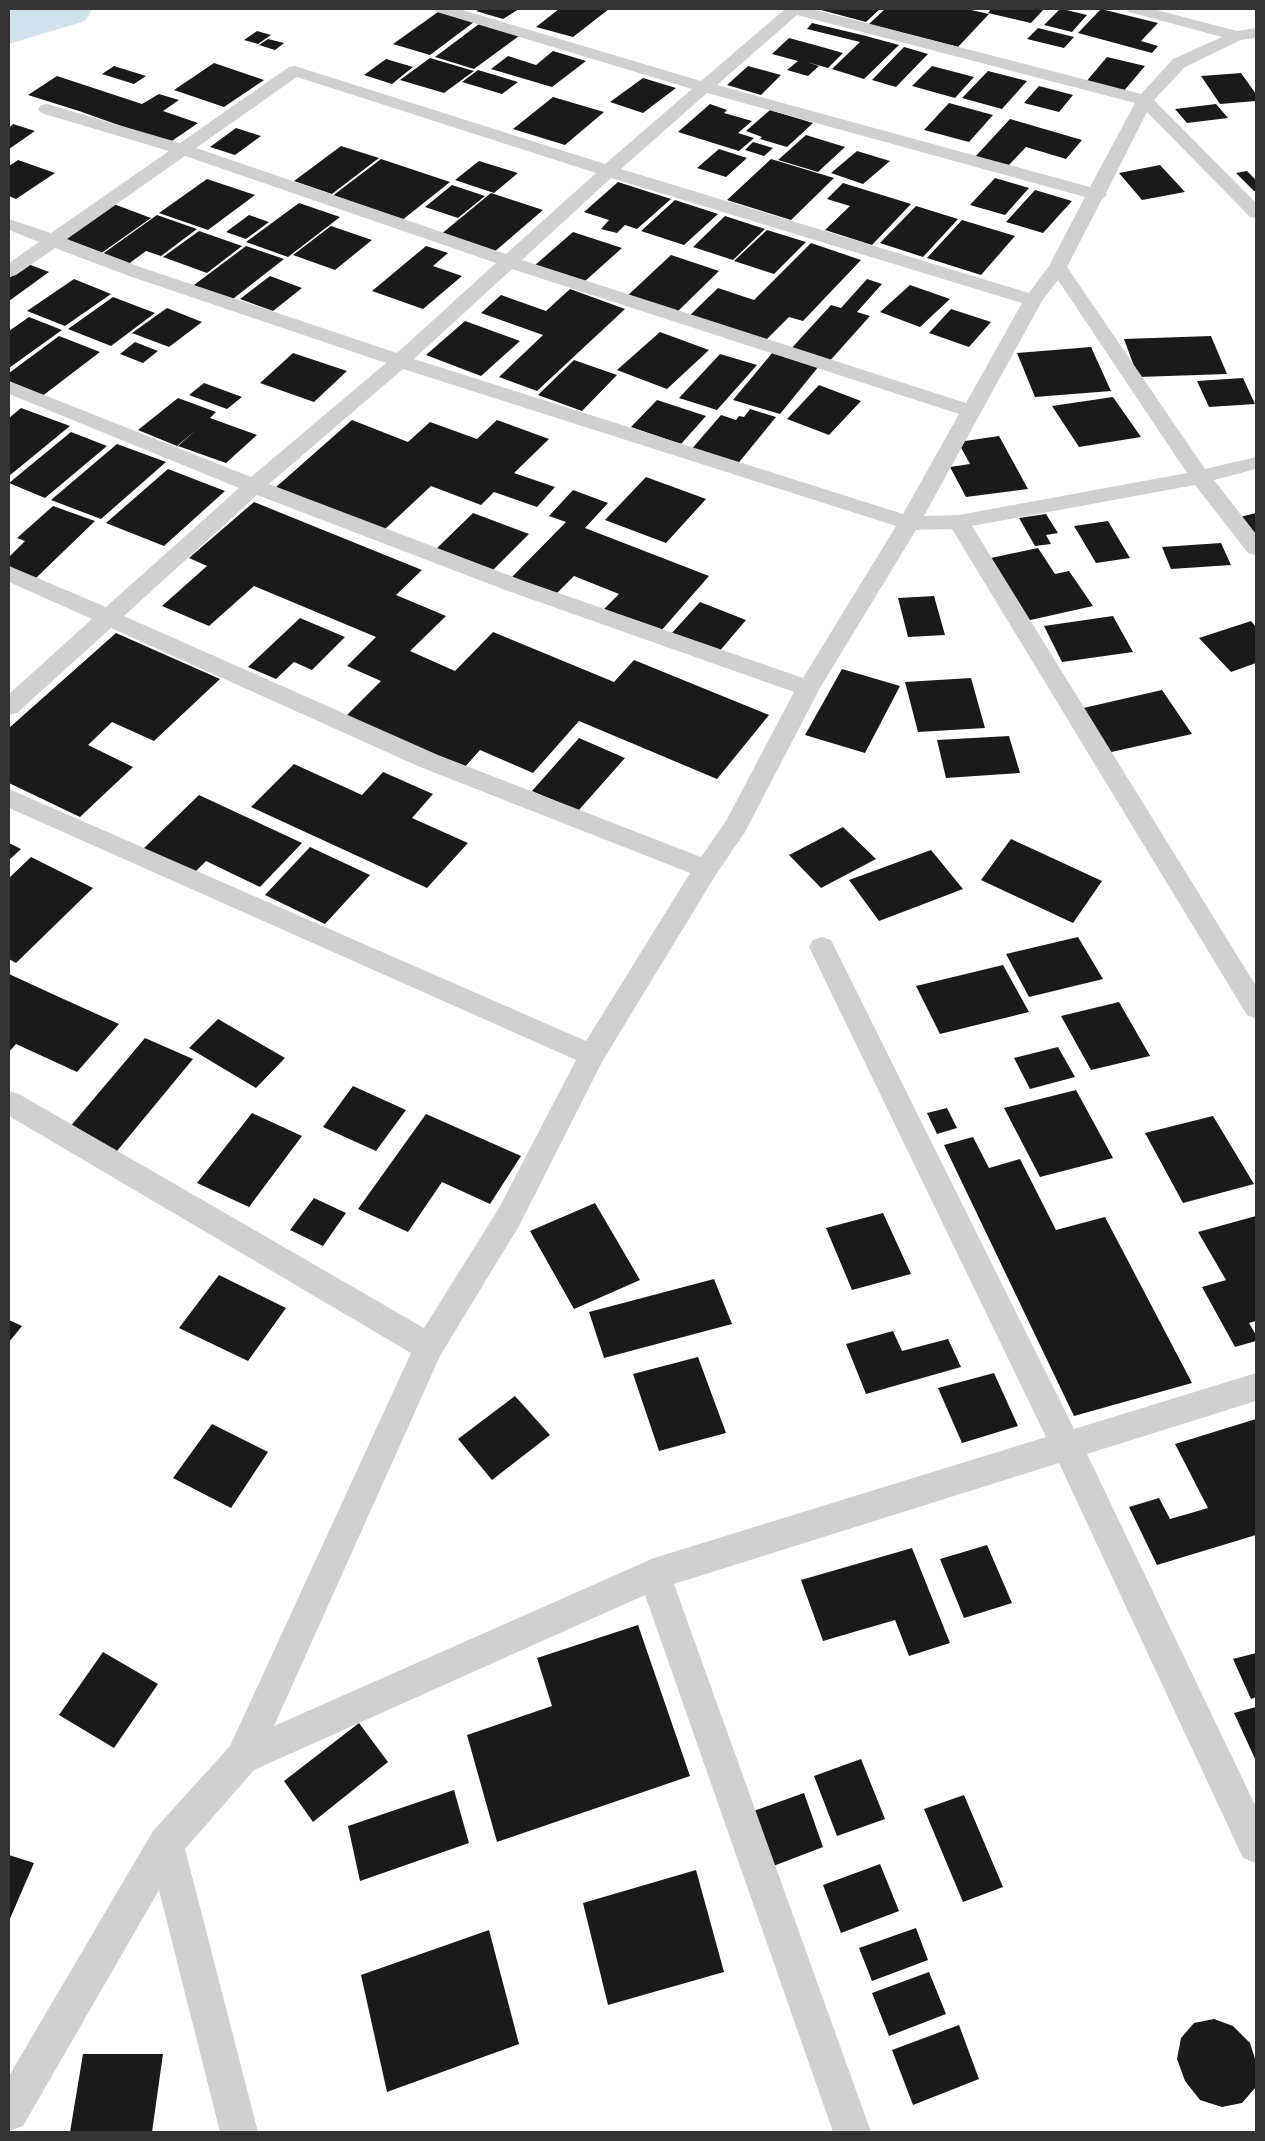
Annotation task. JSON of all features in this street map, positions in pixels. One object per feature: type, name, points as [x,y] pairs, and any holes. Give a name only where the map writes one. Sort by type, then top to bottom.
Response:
[{"type":"street","points":[[443,9],[704,87],[1098,195]]},
{"type":"street","points":[[9,707],[112,617],[254,486],[400,361],[608,171],[794,9],[1146,100],[1256,213]]},
{"type":"street","points":[[1135,9],[1246,34]]},
{"type":"street","points":[[9,2112],[166,1844],[242,1758],[429,1347],[508,1216],[592,1055],[706,869],[736,826],[808,688],[909,523],[1033,300],[1058,267],[1098,195],[1146,100],[1179,64],[1246,34]]},
{"type":"street","points":[[9,271],[295,71],[608,171],[1033,300]]},
{"type":"street","points":[[47,110],[184,150],[510,262],[970,411]]},
{"type":"street","points":[[9,224],[55,239],[136,272],[400,361],[909,523],[959,522],[1200,477],[1256,463]]},
{"type":"street","points":[[1058,267],[1200,477],[1256,548]]},
{"type":"street","points":[[9,387],[254,486],[516,586],[808,688]]},
{"type":"street","points":[[959,522],[1256,1008]]},
{"type":"street","points":[[9,573],[112,617],[429,761],[706,869]]},
{"type":"street","points":[[9,798],[592,1055]]},
{"type":"street","points":[[822,947],[1067,1447],[1256,1845]]},
{"type":"street","points":[[9,1102],[429,1347]]},
{"type":"street","points":[[242,1758],[654,1574],[1256,1387]]},
{"type":"street","points":[[654,1574],[852,2132]]},
{"type":"street","points":[[166,1844],[239,2132]]},
{"type":"building","points":[[480,9],[519,9],[503,19],[476,11]]},
{"type":"building","points":[[559,9],[609,9],[573,37],[536,27]]},
{"type":"building","points":[[822,9],[880,9],[866,22]]},
{"type":"building","points":[[885,9],[967,9],[989,14],[958,47],[869,24]]},
{"type":"building","points":[[991,9],[1044,9],[1031,23],[988,13]]},
{"type":"building","points":[[1060,9],[1087,15],[1072,32],[1044,25]]},
{"type":"building","points":[[1101,9],[1158,23],[1141,41],[1158,46],[1152,53],[1078,33]]},
{"type":"building","points":[[438,12],[474,22],[430,55],[393,44]]},
{"type":"building","points":[[812,23],[899,45],[864,79],[832,69],[860,42],[807,29]]},
{"type":"building","points":[[479,24],[519,36],[474,69],[435,57]]},
{"type":"building","points":[[1038,28],[1074,37],[1064,48],[1027,39]]},
{"type":"building","points":[[257,31],[271,35],[258,44],[244,40]]},
{"type":"building","points":[[789,38],[843,53],[828,68],[807,62],[819,66],[808,76],[787,70],[798,61],[772,54]]},
{"type":"building","points":[[268,39],[284,43],[275,50],[259,45]]},
{"type":"building","points":[[904,47],[928,54],[896,87],[872,80]]},
{"type":"building","points":[[553,51],[586,61],[552,87],[491,69],[508,56],[536,65]]},
{"type":"building","points":[[1107,57],[1145,66],[1123,92],[1085,83]]},
{"type":"building","points":[[430,58],[474,71],[444,93],[400,80]]},
{"type":"building","points":[[386,59],[413,67],[392,84],[364,75]]},
{"type":"building","points":[[214,63],[264,80],[224,107],[174,90]]},
{"type":"building","points":[[114,66],[146,76],[134,84],[102,74]]},
{"type":"building","points":[[748,66],[781,75],[761,95],[727,85]]},
{"type":"building","points":[[932,66],[974,77],[955,98],[912,86]]},
{"type":"building","points":[[478,70],[518,82],[502,94],[462,82]]},
{"type":"building","points":[[988,71],[1027,81],[1002,109],[962,98]]},
{"type":"building","points":[[1241,73],[1256,94],[1256,101],[1220,104],[1201,76]]},
{"type":"building","points":[[57,76],[142,104],[159,94],[179,100],[163,111],[198,123],[169,143],[28,95]]},
{"type":"building","points":[[643,78],[676,88],[643,113],[610,102]]},
{"type":"building","points":[[1039,86],[1073,95],[1059,112],[1024,103]]},
{"type":"building","points":[[553,97],[604,112],[565,145],[513,129]]},
{"type":"building","points":[[949,103],[993,115],[969,142],[924,130]]},
{"type":"building","points":[[710,104],[727,110],[724,113],[752,121],[738,133],[754,138],[739,151],[678,132]]},
{"type":"building","points":[[1216,104],[1228,118],[1187,123],[1175,109]]},
{"type":"building","points":[[770,110],[813,123],[787,147],[760,139],[762,137],[746,131]]},
{"type":"building","points":[[1010,119],[1082,140],[1066,159],[1026,147],[1008,166],[975,157]]},
{"type":"building","points":[[13,124],[35,131],[9,149],[9,128]]},
{"type":"building","points":[[236,128],[261,136],[235,155],[210,147]]},
{"type":"building","points":[[806,135],[845,147],[818,172],[778,160]]},
{"type":"building","points":[[753,142],[773,148],[764,156],[745,150]]},
{"type":"building","points":[[341,146],[379,158],[332,194],[294,181]]},
{"type":"building","points":[[719,149],[747,158],[726,177],[697,168]]},
{"type":"building","points":[[857,151],[890,161],[863,184],[831,173]]},
{"type":"building","points":[[381,159],[450,182],[401,221],[331,197]]},
{"type":"building","points":[[771,159],[834,178],[791,220],[727,200]]},
{"type":"building","points":[[18,160],[55,173],[16,199],[9,196],[9,166]]},
{"type":"building","points":[[479,161],[518,173],[494,193],[455,180]]},
{"type":"building","points":[[1160,165],[1185,192],[1142,200],[1119,173]]},
{"type":"building","points":[[1247,171],[1256,180],[1256,191],[1236,173]]},
{"type":"building","points":[[995,178],[1029,188],[1005,215],[970,205]]},
{"type":"building","points":[[207,179],[255,195],[208,230],[159,213]]},
{"type":"building","points":[[618,182],[671,199],[637,229],[625,225],[617,233],[601,229],[609,220],[584,212]]},
{"type":"building","points":[[843,183],[911,204],[872,245],[825,230],[850,206],[827,199]]},
{"type":"building","points":[[452,185],[485,196],[458,218],[425,207]]},
{"type":"building","points":[[1035,190],[1072,201],[1043,233],[1006,222]]},
{"type":"building","points":[[491,193],[543,210],[493,253],[440,235]]},
{"type":"building","points":[[675,200],[718,214],[684,245],[641,231]]},
{"type":"building","points":[[111,203],[151,218],[100,254],[59,239]]},
{"type":"building","points":[[299,203],[340,217],[288,257],[246,242]]},
{"type":"building","points":[[916,206],[958,219],[923,257],[880,243]]},
{"type":"building","points":[[157,215],[197,229],[161,256],[146,251],[127,265],[101,255]]},
{"type":"building","points":[[249,215],[269,222],[246,239],[226,232]]},
{"type":"building","points":[[725,216],[765,229],[733,260],[693,247]]},
{"type":"building","points":[[962,220],[1015,236],[981,275],[927,258]]},
{"type":"building","points":[[331,226],[372,240],[335,270],[293,255]]},
{"type":"building","points":[[767,230],[806,242],[774,274],[734,261]]},
{"type":"building","points":[[199,231],[242,246],[207,273],[163,257]]},
{"type":"building","points":[[573,232],[622,248],[584,282],[534,266]]},
{"type":"building","points":[[811,243],[861,260],[803,321],[789,317],[762,344],[687,318],[718,288],[754,300]]},
{"type":"building","points":[[246,246],[284,259],[229,302],[190,288]]},
{"type":"building","points":[[426,246],[448,253],[433,266],[462,276],[423,309],[372,291]]},
{"type":"building","points":[[671,255],[719,271],[675,314],[626,297]]},
{"type":"building","points":[[28,264],[49,272],[9,301],[9,278]]},
{"type":"building","points":[[270,276],[302,288],[273,311],[240,299]]},
{"type":"building","points":[[74,279],[111,294],[65,326],[27,311]]},
{"type":"building","points":[[867,279],[882,284],[857,312],[870,316],[827,364],[789,351],[831,305],[841,308]]},
{"type":"building","points":[[910,285],[950,299],[920,327],[880,312]]},
{"type":"building","points":[[570,289],[625,309],[537,391],[499,377],[543,335],[481,313],[501,295],[546,311]]},
{"type":"building","points":[[113,297],[155,313],[111,346],[68,329]]},
{"type":"building","points":[[167,308],[202,322],[169,347],[132,333]]},
{"type":"building","points":[[951,309],[991,322],[969,347],[929,333]]},
{"type":"building","points":[[29,317],[62,330],[9,368],[9,331]]},
{"type":"building","points":[[465,321],[520,341],[481,376],[426,355]]},
{"type":"building","points":[[660,332],[709,350],[667,389],[617,370]]},
{"type":"building","points":[[59,336],[100,352],[41,397],[9,384],[9,373]]},
{"type":"building","points":[[1211,336],[1227,374],[1138,377],[1124,339]]},
{"type":"building","points":[[135,342],[158,351],[143,363],[120,354]]},
{"type":"building","points":[[1091,347],[1111,391],[1035,397],[1017,353]]},
{"type":"building","points":[[773,352],[819,366],[780,414],[733,400]]},
{"type":"building","points":[[293,353],[347,371],[314,402],[260,383]]},
{"type":"building","points":[[720,354],[757,365],[717,410],[679,398]]},
{"type":"building","points":[[574,360],[617,375],[582,411],[538,395]]},
{"type":"building","points":[[1243,378],[1255,404],[1209,407],[1197,381]]},
{"type":"building","points":[[204,383],[242,397],[227,409],[189,395]]},
{"type":"building","points":[[819,385],[861,401],[829,435],[787,419]]},
{"type":"building","points":[[1113,397],[1141,437],[1079,447],[1052,406]]},
{"type":"building","points":[[178,398],[216,412],[210,418],[257,435],[226,463],[178,446],[196,430],[177,446],[138,430]]},
{"type":"building","points":[[657,400],[706,416],[681,444],[631,427]]},
{"type":"building","points":[[21,408],[70,426],[9,476],[9,418]]},
{"type":"building","points":[[750,409],[776,417],[736,466],[690,451],[721,415],[736,420],[739,416],[744,417]]},
{"type":"building","points":[[352,420],[408,442],[430,422],[477,439],[497,420],[549,439],[514,473],[555,487],[537,507],[494,492],[481,505],[431,486],[383,531],[275,488]]},
{"type":"building","points":[[71,432],[107,446],[45,498],[9,483]]},
{"type":"building","points":[[999,436],[1028,489],[966,497],[950,467],[970,464],[958,442]]},
{"type":"building","points":[[117,444],[166,462],[101,519],[51,500]]},
{"type":"building","points":[[168,469],[225,491],[164,546],[106,523]]},
{"type":"building","points":[[646,477],[706,499],[666,543],[605,520]]},
{"type":"building","points":[[573,490],[608,503],[585,528],[709,576],[660,632],[604,609],[619,594],[574,576],[556,594],[512,577],[566,522],[549,516]]},
{"type":"building","points":[[254,502],[422,570],[396,595],[446,616],[410,651],[455,671],[493,632],[614,682],[634,660],[769,715],[717,779],[579,721],[533,773],[480,750],[463,769],[345,717],[381,681],[347,666],[376,637],[254,586],[209,626],[162,606],[207,566],[189,558]]},
{"type":"building","points":[[53,506],[95,521],[36,578],[9,569],[9,557],[25,541],[17,538]]},
{"type":"building","points":[[473,513],[529,534],[490,573],[435,550]]},
{"type":"building","points":[[1256,513],[1256,535],[1240,517]]},
{"type":"building","points":[[1046,514],[1058,533],[1046,535],[1051,544],[1035,546],[1019,518]]},
{"type":"building","points":[[1108,521],[1130,558],[1096,563],[1074,526]]},
{"type":"building","points":[[1221,543],[1231,565],[1171,569],[1162,547]]},
{"type":"building","points":[[1038,548],[1055,574],[1069,571],[1093,606],[1026,621],[986,559]]},
{"type":"building","points":[[934,596],[945,635],[908,637],[898,598]]},
{"type":"building","points":[[700,602],[746,620],[718,653],[671,634]]},
{"type":"building","points":[[1113,616],[1133,652],[1062,662],[1044,626]]},
{"type":"building","points":[[300,618],[345,637],[312,670],[294,662],[276,679],[248,667]]},
{"type":"building","points":[[1251,621],[1256,627],[1256,663],[1231,672],[1199,638]]},
{"type":"building","points":[[116,633],[220,679],[154,741],[112,722],[88,745],[133,767],[80,817],[9,783],[9,728]]},
{"type":"building","points":[[842,669],[900,686],[865,753],[805,735]]},
{"type":"building","points":[[971,678],[985,728],[918,732],[905,682]]},
{"type":"building","points":[[1162,690],[1192,734],[1107,753],[1079,709]]},
{"type":"building","points":[[1009,736],[1020,773],[946,778],[937,740]]},
{"type":"building","points":[[579,738],[625,758],[578,811],[532,791]]},
{"type":"building","points":[[294,764],[362,795],[383,772],[433,794],[412,818],[468,843],[427,888],[251,807]]},
{"type":"building","points":[[199,795],[302,843],[260,887],[206,861],[193,874],[143,849]]},
{"type":"building","points":[[843,827],[876,859],[821,888],[789,855]]},
{"type":"building","points":[[1011,839],[1102,881],[1073,923],[981,880]]},
{"type":"building","points":[[9,843],[21,849],[9,860]]},
{"type":"building","points":[[310,847],[370,875],[325,924],[265,895]]},
{"type":"building","points":[[931,850],[963,889],[879,921],[849,880]]},
{"type":"building","points":[[31,857],[93,888],[16,963],[9,959],[9,878]]},
{"type":"building","points":[[1078,937],[1103,979],[1029,997],[1006,954]]},
{"type":"building","points":[[1003,965],[1029,1012],[940,1034],[916,986]]},
{"type":"building","points":[[9,974],[119,1024],[77,1072],[16,1044],[9,1052]]},
{"type":"building","points":[[1119,1002],[1150,1056],[1091,1070],[1061,1016]]},
{"type":"building","points":[[218,1019],[285,1058],[256,1088],[189,1048]]},
{"type":"building","points":[[145,1038],[193,1059],[117,1151],[69,1128]]},
{"type":"building","points":[[1058,1047],[1075,1077],[1030,1089],[1014,1058]]},
{"type":"building","points":[[353,1086],[406,1110],[376,1151],[323,1127]]},
{"type":"building","points":[[1076,1090],[1113,1158],[1040,1177],[1004,1108]]},
{"type":"building","points":[[947,1108],[957,1128],[937,1134],[927,1113]]},
{"type":"building","points":[[252,1113],[302,1136],[249,1207],[197,1183]]},
{"type":"building","points":[[426,1114],[521,1156],[490,1204],[442,1182],[408,1232],[358,1209]]},
{"type":"building","points":[[1213,1116],[1254,1184],[1183,1203],[1145,1133]]},
{"type":"building","points":[[973,1137],[989,1168],[1020,1159],[1056,1230],[1105,1217],[1192,1383],[1074,1416],[944,1145]]},
{"type":"building","points":[[314,1198],[346,1213],[323,1246],[290,1230]]},
{"type":"building","points":[[595,1203],[640,1280],[574,1309],[530,1231]]},
{"type":"building","points":[[883,1213],[911,1274],[852,1290],[826,1228]]},
{"type":"building","points":[[1256,1216],[1256,1321],[1249,1323],[1256,1335],[1256,1341],[1235,1347],[1202,1287],[1226,1280],[1198,1232]]},
{"type":"building","points":[[219,1275],[286,1308],[248,1361],[179,1328]]},
{"type":"building","points":[[714,1279],[732,1324],[604,1358],[589,1312]]},
{"type":"building","points":[[9,1320],[22,1326],[9,1342]]},
{"type":"building","points":[[893,1331],[902,1351],[948,1339],[961,1367],[866,1394],[846,1344]]},
{"type":"building","points":[[698,1357],[726,1433],[659,1451],[633,1374]]},
{"type":"building","points":[[994,1373],[1018,1426],[962,1443],[938,1388]]},
{"type":"building","points":[[515,1396],[550,1435],[492,1480],[458,1439]]},
{"type":"building","points":[[1256,1419],[1256,1535],[1157,1565],[1129,1507],[1159,1498],[1170,1519],[1208,1508],[1175,1444]]},
{"type":"building","points":[[212,1424],[268,1452],[231,1508],[173,1478]]},
{"type":"building","points":[[987,1545],[1012,1603],[964,1618],[940,1559]]},
{"type":"building","points":[[912,1548],[950,1643],[909,1656],[895,1620],[823,1641],[801,1580]]},
{"type":"building","points":[[638,1625],[690,1776],[497,1842],[467,1735],[552,1706],[537,1658]]},
{"type":"building","points":[[103,1652],[158,1684],[114,1748],[59,1715]]},
{"type":"building","points":[[1256,1653],[1256,1697],[1251,1699],[1233,1659]]},
{"type":"building","points":[[1256,1707],[1256,1761],[1234,1713]]},
{"type":"building","points":[[359,1723],[388,1762],[313,1822],[284,1781]]},
{"type":"building","points":[[861,1759],[885,1819],[837,1836],[814,1776]]},
{"type":"building","points":[[454,1790],[469,1843],[360,1881],[348,1826]]},
{"type":"building","points":[[804,1793],[823,1847],[768,1868],[748,1813]]},
{"type":"building","points":[[964,1795],[1003,1887],[963,1902],[924,1809]]},
{"type":"building","points":[[9,1855],[34,1863],[9,1921]]},
{"type":"building","points":[[880,1864],[899,1911],[841,1933],[823,1885]]},
{"type":"building","points":[[696,1870],[724,1972],[608,2005],[583,1903]]},
{"type":"building","points":[[916,1928],[928,1960],[872,1981],[859,1948]]},
{"type":"building","points":[[489,1930],[519,2044],[387,2092],[361,1975]]},
{"type":"building","points":[[929,1972],[946,2014],[889,2036],[872,1993]]},
{"type":"building","points":[[1214,2019],[1233,2026],[1250,2043],[1256,2062],[1255,2088],[1242,2103],[1222,2107],[1200,2100],[1185,2081],[1177,2059],[1181,2038],[1194,2023]]},
{"type":"building","points":[[959,2025],[979,2079],[913,2105],[892,2050]]},
{"type":"building","points":[[83,2054],[163,2054],[152,2132],[70,2132]]},
{"type":"waterway","points":[[9,27],[65,9]]}]
